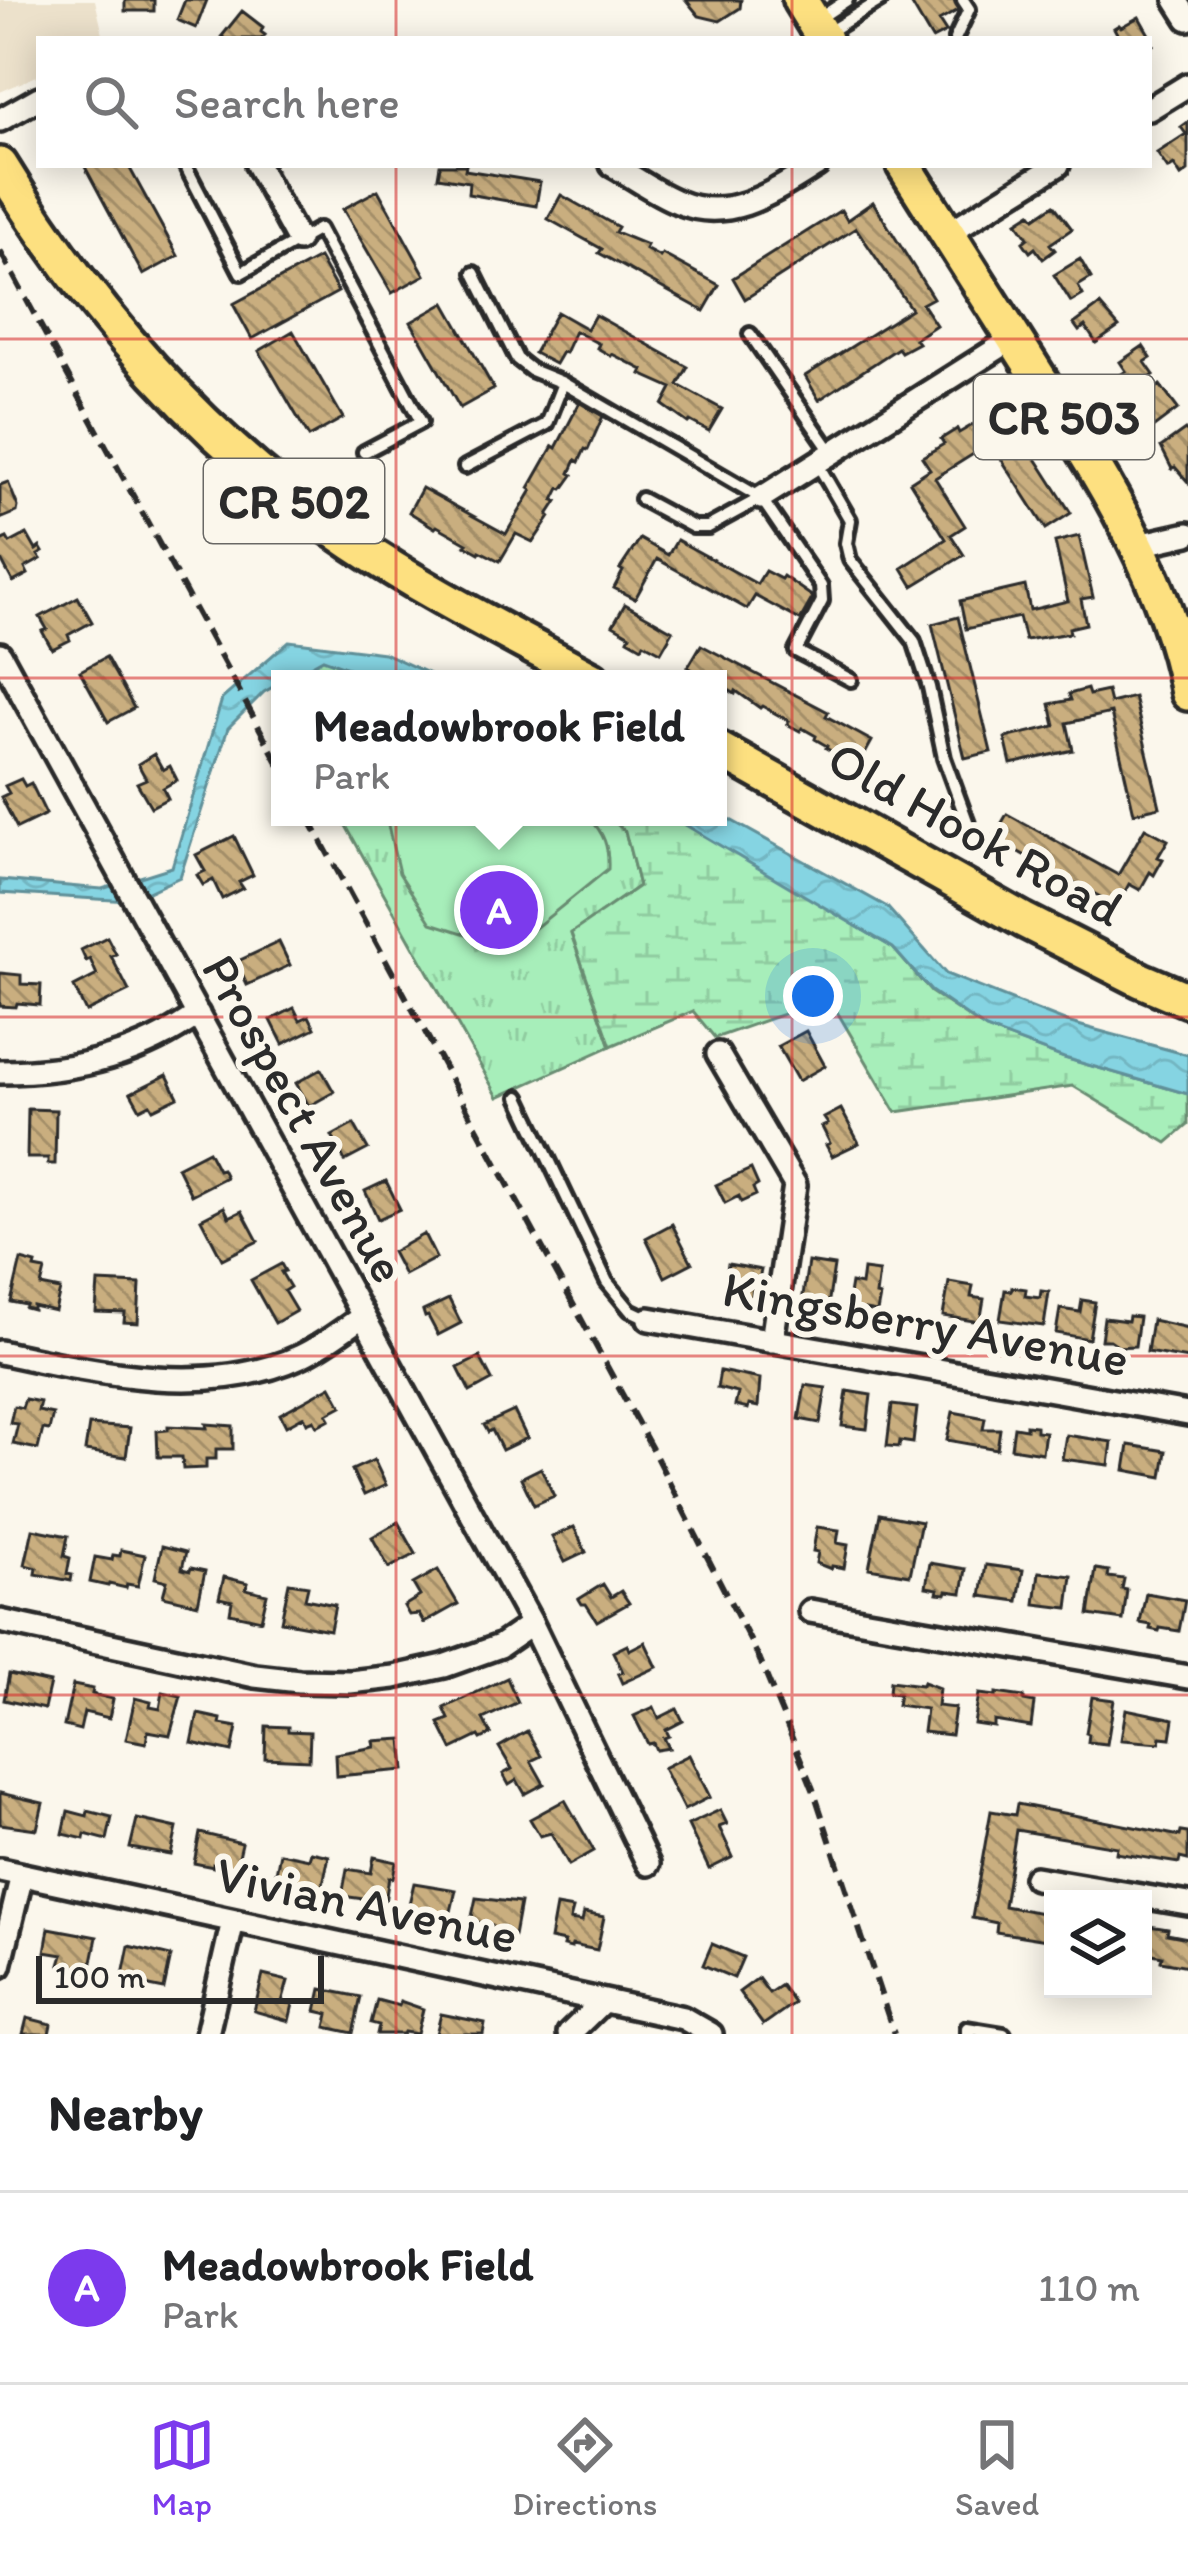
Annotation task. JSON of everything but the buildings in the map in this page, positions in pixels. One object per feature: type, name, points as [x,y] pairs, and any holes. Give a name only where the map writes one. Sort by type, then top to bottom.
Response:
[{"type":"main road","name":"CR 502","points":[[0,165],[54,250],[125,341],[232,451],[291,500],[403,574],[576,670]]},
{"type":"main road","name":"CR 503","points":[[906,168],[1110,491],[1139,545],[1172,629],[1188,693]]},
{"type":"main road","name":"Old Hook Road","points":[[727,754],[1023,920],[1188,1000]]},
{"type":"main road","points":[[1141,980],[1175,976],[1188,968]]},
{"type":"street","points":[[1176,0],[1188,19]]},
{"type":"street","points":[[1152,107],[1188,85]]},
{"type":"street","points":[[0,120],[36,100]]},
{"type":"street","points":[[259,168],[298,241]]},
{"type":"street","points":[[617,168],[681,204],[716,209],[739,208],[759,200],[813,168]]},
{"type":"street","points":[[948,233],[1053,168]]},
{"type":"street","points":[[761,499],[1014,338]]},
{"type":"street","points":[[1139,545],[1188,534]]},
{"type":"street","name":"Prospect Avenue","points":[[3,664],[532,1624],[648,1864]]},
{"type":"street","points":[[0,1072],[70,1067],[117,1056],[149,1045],[197,1015]]},
{"type":"street","points":[[718,1054],[795,1185],[772,1341]]},
{"type":"street","points":[[0,1352],[95,1373],[210,1377],[276,1366],[314,1349],[363,1316]]},
{"type":"street","name":"Kingsberry Avenue","points":[[649,1319],[1188,1414]]},
{"type":"street","points":[[810,1611],[1188,1677]]},
{"type":"street","points":[[0,1621],[255,1676],[350,1682],[444,1666],[500,1646],[532,1624]]},
{"type":"street","points":[[0,1966],[11,1873]]},
{"type":"street","name":"Vivian Avenue","points":[[11,1873],[683,2018],[711,2034]]},
{"type":"street","points":[[1035,1878],[1188,1904]]},
{"type":"street","points":[[207,2034],[232,1921]]},
{"type":"street","points":[[569,2034],[603,2001]]},
{"type":"lane","points":[[815,24],[847,0]]},
{"type":"lane","points":[[815,24],[880,0]]},
{"type":"lane","points":[[957,36],[969,9],[963,0]]},
{"type":"lane","points":[[187,168],[241,273],[319,229],[421,422],[364,452]]},
{"type":"lane","points":[[474,273],[517,359],[761,499],[820,586],[822,601],[796,651],[851,680]]},
{"type":"lane","points":[[750,334],[825,458],[850,520],[850,560],[914,640],[944,758],[971,832]]},
{"type":"lane","points":[[465,467],[547,424],[563,382]]},
{"type":"lane","points":[[641,499],[693,527],[708,527],[761,499]]},
{"type":"lane","points":[[519,1097],[608,1282],[630,1310],[649,1319]]},
{"type":"lane","points":[[968,2034],[967,2028],[1004,2034]]},
{"type":"shaded area","points":[[0,0],[95,0],[103,36],[36,36],[36,76],[0,92]]},
{"type":"green space","points":[[323,658],[354,670],[302,670]]},
{"type":"green space","points":[[346,826],[619,826],[625,831],[639,886],[571,934],[611,1046],[498,1097]]},
{"type":"green space","points":[[388,826],[596,826],[608,854],[608,869],[534,929],[488,941],[431,923],[399,873]]},
{"type":"green space","points":[[619,826],[688,826],[893,948],[931,992],[986,1029],[1188,1094],[1188,1125],[1167,1143],[1073,1086],[896,1112],[829,998],[715,1038],[693,1011],[611,1046],[571,933],[639,886],[625,831]]},
{"type":"water","points":[[289,641],[384,653],[421,670],[353,670],[323,659],[303,670],[271,670],[271,688],[228,728],[180,877],[129,901],[0,893],[0,880],[102,889],[172,867],[222,699]]},
{"type":"water","points":[[727,818],[887,907],[946,974],[1067,1022],[1188,1055],[1188,1094],[1064,1058],[986,1029],[931,991],[893,948],[687,826],[727,826]]},
{"type":"railway","points":[[0,251],[271,749]]},
{"type":"railway","points":[[313,826],[652,1449],[759,1658],[813,1789],[894,2034]]},
{"type":"place","name":"Meadowbrook Field","points":[[499,910]]}]
